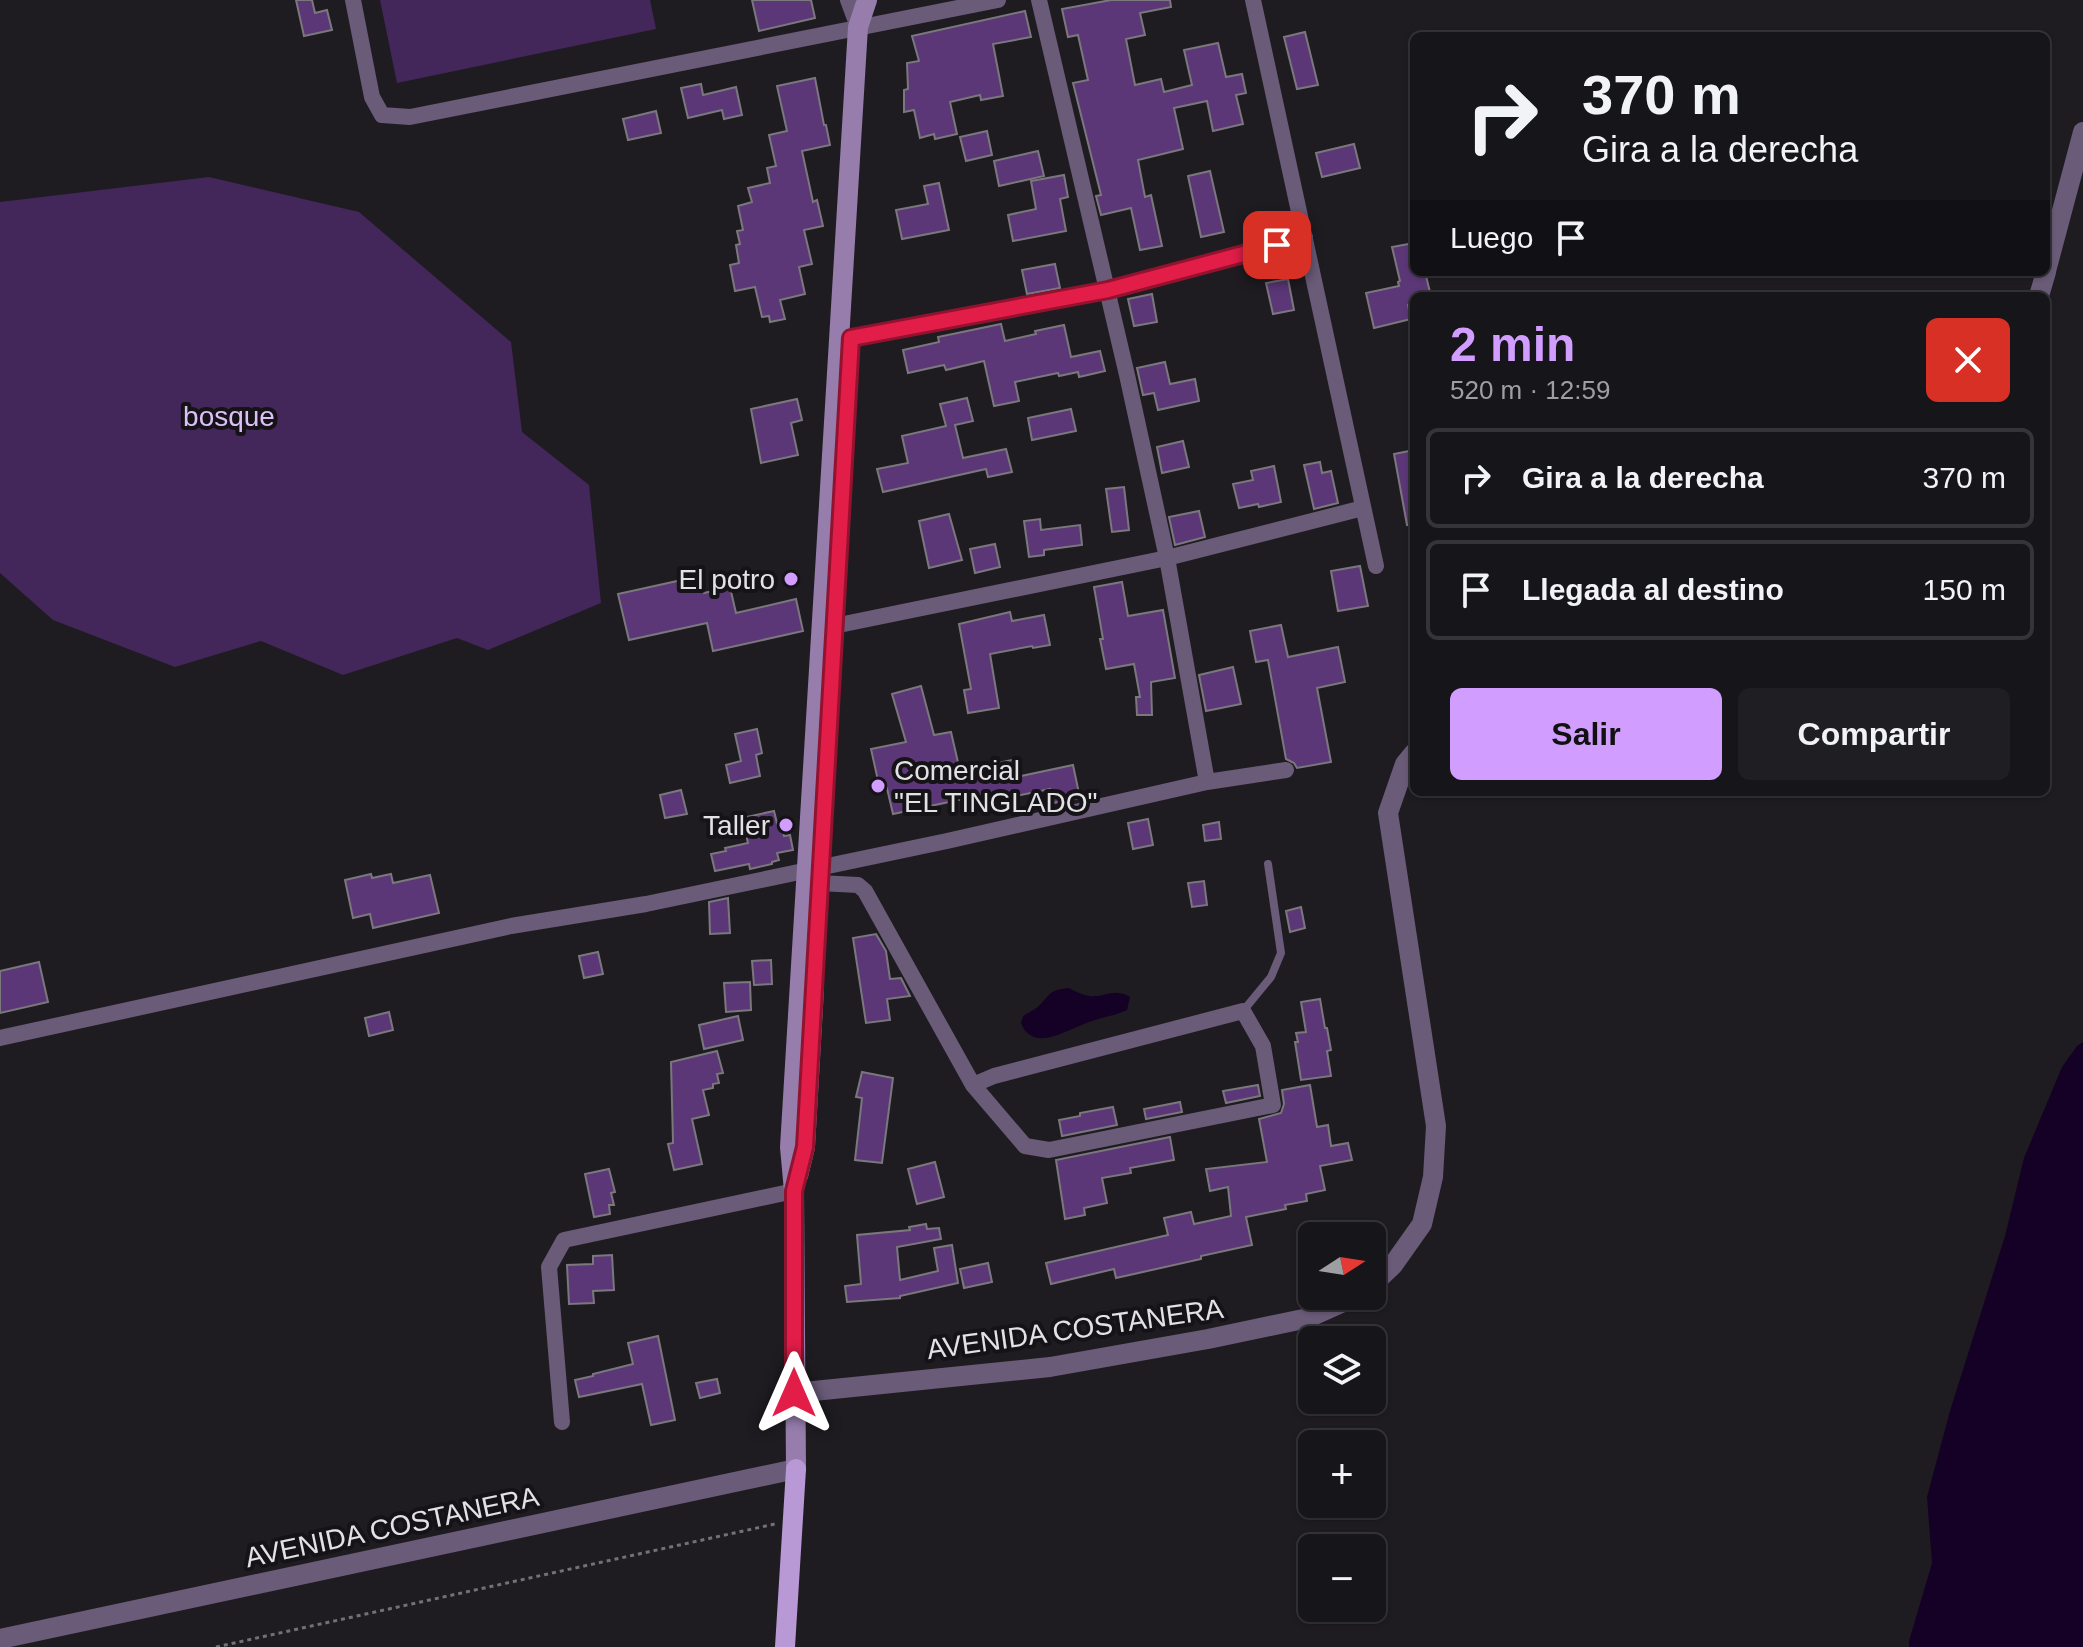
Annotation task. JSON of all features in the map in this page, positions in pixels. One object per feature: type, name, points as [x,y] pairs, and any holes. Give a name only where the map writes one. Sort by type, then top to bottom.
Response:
[{"type":"main road","points":[[785,1647],[796,1469],[794,1191],[805,1147],[816,873],[867,0]]},
{"type":"main road","points":[[816,873],[851,338],[864,26],[879,0]]},
{"type":"street","points":[[353,0],[372,97],[382,115],[410,117],[998,0]]},
{"type":"street","points":[[848,0],[864,26]]},
{"type":"street","points":[[1039,0],[1108,290],[1167,558],[1207,782]]},
{"type":"street","points":[[1253,0],[1376,566]]},
{"type":"street","points":[[2050,256],[2083,132]]},
{"type":"street","points":[[851,338],[1108,290],[1305,237]]},
{"type":"street","points":[[834,626],[1167,558],[1363,508]]},
{"type":"street","points":[[1386,1272],[1422,1224],[1433,1177],[1436,1126],[1388,813],[1410,758]]},
{"type":"street","points":[[0,1038],[511,926],[816,873],[1207,782],[1286,770]]},
{"type":"street","points":[[816,873],[858,885],[865,891],[973,1085],[1025,1146],[1049,1150],[1273,1105],[1263,1046],[1243,1011],[994,1076],[973,1085]]},
{"type":"street","points":[[562,1422],[549,1267],[564,1240],[794,1191]]},
{"type":"street","name":"AVENIDA COSTANERA","points":[[794,1393],[1050,1367],[1208,1339],[1308,1318],[1326,1310]]},
{"type":"street","name":"AVENIDA COSTANERA","points":[[0,1639],[796,1469]]},
{"type":"lane","points":[[1243,1011],[1271,977],[1281,953],[1268,864]]},
{"type":"path","points":[[216,1647],[794,1520]]},
{"type":"green space","points":[[380,0],[650,0],[656,29],[397,83]]},
{"type":"green space","name":"bosque","points":[[209,177],[359,212],[511,342],[522,432],[589,485],[601,603],[488,650],[457,638],[343,675],[261,641],[175,667],[53,620],[0,573],[0,202]]},
{"type":"shaded area","points":[[1069,988],[1089,996],[1125,994],[1130,997],[1127,1010],[1052,1037],[1034,1037],[1027,1032],[1021,1023],[1023,1016],[1052,993]]},
{"type":"shaded area","points":[[2083,1042],[2083,1647],[1909,1647],[1932,1563],[1927,1497],[1950,1411],[2005,1236],[2024,1158],[2062,1067]]},
{"type":"building","points":[[296,0],[312,0],[315,13],[327,10],[332,30],[304,36]]},
{"type":"building","points":[[752,0],[811,0],[815,18],[759,31]]},
{"type":"building","points":[[1111,0],[1170,0],[1171,7],[1140,13],[1145,35],[1126,39],[1135,85],[1161,79],[1164,92],[1192,85],[1184,50],[1218,43],[1226,77],[1242,74],[1246,93],[1236,95],[1243,124],[1213,131],[1207,101],[1174,108],[1183,149],[1138,160],[1145,197],[1151,195],[1162,246],[1140,250],[1131,208],[1101,215],[1096,196],[1101,195],[1073,83],[1088,80],[1078,35],[1068,37],[1062,9]]},
{"type":"building","points":[[1025,11],[1031,37],[993,44],[1003,96],[981,100],[980,95],[950,102],[957,134],[935,139],[934,134],[920,138],[914,110],[904,112],[904,90],[908,89],[907,63],[919,61],[912,36]]},
{"type":"building","points":[[1305,32],[1318,85],[1297,89],[1284,37]]},
{"type":"building","points":[[815,78],[830,145],[802,151],[813,202],[817,200],[823,226],[804,230],[812,264],[799,267],[805,294],[780,300],[785,319],[770,322],[769,316],[762,317],[755,287],[735,291],[730,265],[739,263],[737,231],[743,230],[738,206],[752,202],[748,188],[770,183],[767,168],[776,166],[769,135],[787,131],[777,86]]},
{"type":"building","points":[[701,84],[703,95],[736,87],[742,115],[724,119],[722,110],[688,118],[681,88]]},
{"type":"building","points":[[656,111],[661,133],[628,140],[623,119]]},
{"type":"building","points":[[987,131],[992,155],[966,161],[960,137]]},
{"type":"building","points":[[1354,144],[1360,168],[1322,177],[1316,153]]},
{"type":"building","points":[[1038,151],[1044,176],[999,186],[994,161]]},
{"type":"building","points":[[1210,171],[1224,232],[1201,237],[1188,176]]},
{"type":"building","points":[[1064,175],[1068,197],[1060,199],[1066,231],[1013,241],[1008,215],[1036,209],[1031,181]]},
{"type":"building","points":[[939,183],[949,230],[902,239],[896,210],[928,204],[924,186]]},
{"type":"building","points":[[1410,244],[1410,276],[1426,276],[1430,292],[1410,292],[1410,319],[1374,328],[1366,293],[1399,286],[1392,247]]},
{"type":"building","points":[[1055,264],[1060,288],[1027,294],[1022,270]]},
{"type":"building","points":[[1288,279],[1294,310],[1273,314],[1266,283]]},
{"type":"building","points":[[1152,294],[1157,322],[1134,326],[1128,299]]},
{"type":"building","points":[[1001,324],[1005,341],[1064,325],[1071,357],[1100,351],[1105,371],[1079,377],[1078,372],[1059,376],[1058,373],[1015,382],[1019,401],[994,406],[984,361],[946,370],[944,365],[908,373],[903,350],[939,342],[938,337]]},
{"type":"building","points":[[1165,362],[1170,384],[1195,379],[1199,401],[1158,410],[1154,393],[1143,395],[1137,368]]},
{"type":"building","points":[[967,398],[973,421],[955,425],[963,458],[1006,449],[1012,472],[988,477],[986,469],[883,492],[877,469],[908,463],[902,436],[946,426],[940,404]]},
{"type":"building","points":[[797,399],[802,420],[791,423],[798,455],[761,463],[751,409]]},
{"type":"building","points":[[1071,409],[1076,431],[1032,440],[1028,418]]},
{"type":"building","points":[[1183,441],[1189,467],[1162,473],[1157,447]]},
{"type":"building","points":[[1410,451],[1410,525],[1407,525],[1394,454]]},
{"type":"building","points":[[1320,462],[1322,473],[1331,471],[1338,503],[1314,509],[1304,465]]},
{"type":"building","points":[[1274,466],[1281,502],[1239,508],[1233,484],[1253,480],[1251,471]]},
{"type":"building","points":[[1124,487],[1129,530],[1112,532],[1106,489]]},
{"type":"building","points":[[1199,511],[1205,537],[1175,545],[1169,517]]},
{"type":"building","points":[[949,514],[962,560],[929,568],[919,521]]},
{"type":"building","points":[[1040,519],[1041,530],[1080,525],[1082,545],[1044,550],[1044,555],[1029,557],[1024,521]]},
{"type":"building","points":[[995,544],[1000,567],[975,573],[970,549]]},
{"type":"building","points":[[1360,566],[1368,606],[1338,611],[1331,571]]},
{"type":"building","points":[[700,576],[704,593],[730,587],[736,613],[796,599],[803,631],[713,651],[707,623],[629,640],[618,594]]},
{"type":"building","points":[[1122,582],[1128,616],[1163,610],[1175,678],[1151,682],[1152,715],[1137,715],[1136,697],[1140,697],[1134,664],[1106,669],[1094,587]]},
{"type":"building","points":[[1010,612],[1012,621],[1044,615],[1050,645],[990,654],[999,708],[968,713],[964,690],[971,689],[959,624]]},
{"type":"building","points":[[1281,625],[1288,657],[1338,647],[1345,682],[1317,688],[1331,762],[1297,768],[1286,759],[1268,660],[1256,662],[1250,631]]},
{"type":"building","points":[[1233,667],[1241,704],[1206,711],[1199,675]]},
{"type":"building","points":[[921,686],[934,735],[951,732],[960,771],[1017,759],[1021,776],[1073,765],[1080,798],[1053,803],[1050,789],[992,801],[991,793],[893,814],[886,784],[879,785],[871,749],[906,742],[892,694]]},
{"type":"building","points":[[757,729],[762,753],[756,755],[760,776],[730,783],[726,765],[741,761],[735,734]]},
{"type":"building","points":[[681,790],[687,814],[665,818],[660,795]]},
{"type":"building","points":[[774,811],[784,836],[790,835],[793,850],[777,853],[779,860],[772,864],[750,869],[749,864],[715,871],[711,854],[748,843],[742,818]]},
{"type":"building","points":[[1148,819],[1153,845],[1133,849],[1128,823]]},
{"type":"building","points":[[1219,822],[1221,839],[1205,841],[1203,825]]},
{"type":"building","points":[[371,874],[372,878],[391,874],[393,883],[430,875],[439,913],[373,928],[370,914],[353,918],[345,880]]},
{"type":"building","points":[[1204,881],[1207,905],[1192,907],[1188,883]]},
{"type":"building","points":[[728,898],[730,933],[710,934],[709,902]]},
{"type":"building","points":[[1301,907],[1305,928],[1290,932],[1286,911]]},
{"type":"building","points":[[876,934],[886,951],[890,979],[901,978],[910,996],[887,999],[890,1020],[866,1023],[853,938]]},
{"type":"building","points":[[598,952],[603,974],[584,978],[579,956]]},
{"type":"building","points":[[771,960],[772,984],[754,985],[752,961]]},
{"type":"building","points":[[39,962],[48,1002],[0,1013],[0,971]]},
{"type":"building","points":[[750,982],[751,1010],[726,1012],[724,983]]},
{"type":"building","points":[[1320,999],[1331,1050],[1327,1051],[1331,1076],[1301,1080],[1295,1042],[1298,1042],[1296,1033],[1306,1032],[1301,1002]]},
{"type":"building","points":[[389,1012],[393,1030],[369,1036],[365,1018]]},
{"type":"building","points":[[738,1016],[743,1040],[704,1049],[699,1025]]},
{"type":"building","points":[[717,1051],[723,1073],[717,1074],[719,1083],[703,1090],[709,1115],[692,1119],[702,1164],[674,1170],[668,1144],[673,1143],[671,1062]]},
{"type":"building","points":[[862,1072],[893,1078],[882,1163],[855,1160],[862,1098],[856,1097]]},
{"type":"building","points":[[1258,1085],[1260,1096],[1226,1103],[1223,1091]]},
{"type":"building","points":[[1310,1085],[1317,1127],[1328,1125],[1331,1146],[1348,1143],[1352,1160],[1320,1166],[1325,1190],[1306,1194],[1307,1201],[1285,1205],[1286,1209],[1246,1217],[1252,1245],[1116,1278],[1114,1269],[1051,1284],[1046,1263],[1168,1235],[1164,1218],[1191,1212],[1194,1224],[1231,1216],[1228,1187],[1210,1191],[1206,1169],[1267,1162],[1259,1119],[1281,1113],[1284,1104],[1282,1090]]},
{"type":"building","points":[[1180,1102],[1182,1112],[1146,1119],[1144,1109]]},
{"type":"building","points":[[1113,1107],[1117,1125],[1062,1136],[1059,1120]]},
{"type":"building","points":[[1170,1137],[1174,1160],[1130,1168],[1131,1173],[1102,1178],[1107,1203],[1084,1208],[1085,1215],[1065,1219],[1056,1160]]},
{"type":"building","points":[[935,1162],[944,1197],[917,1204],[908,1169]]},
{"type":"building","points":[[609,1169],[615,1192],[611,1193],[614,1205],[609,1205],[610,1214],[594,1217],[585,1174]]},
{"type":"building","points":[[926,1224],[927,1229],[939,1228],[941,1239],[897,1247],[900,1280],[938,1271],[934,1248],[952,1245],[958,1283],[900,1298],[847,1302],[845,1286],[861,1284],[857,1235],[910,1230],[909,1227]]},
{"type":"building","points":[[612,1255],[614,1290],[593,1291],[594,1303],[569,1304],[567,1265],[593,1264],[593,1256]]},
{"type":"building","points":[[988,1263],[992,1282],[964,1288],[960,1269]]},
{"type":"building","points":[[658,1336],[675,1420],[651,1425],[642,1384],[579,1397],[575,1380],[633,1364],[628,1343]]},
{"type":"building","points":[[717,1379],[720,1393],[700,1398],[696,1383]]},
{"type":"place","name":"El potro","points":[[791,579]]},
{"type":"place","name":"Comercial \"EL TINGLADO\"","points":[[878,786]]},
{"type":"place","name":"Taller","points":[[786,825]]},
{"type":"route","points":[[794,1393],[794,1191],[805,1147],[851,338],[1108,290],[1277,245]]}]
